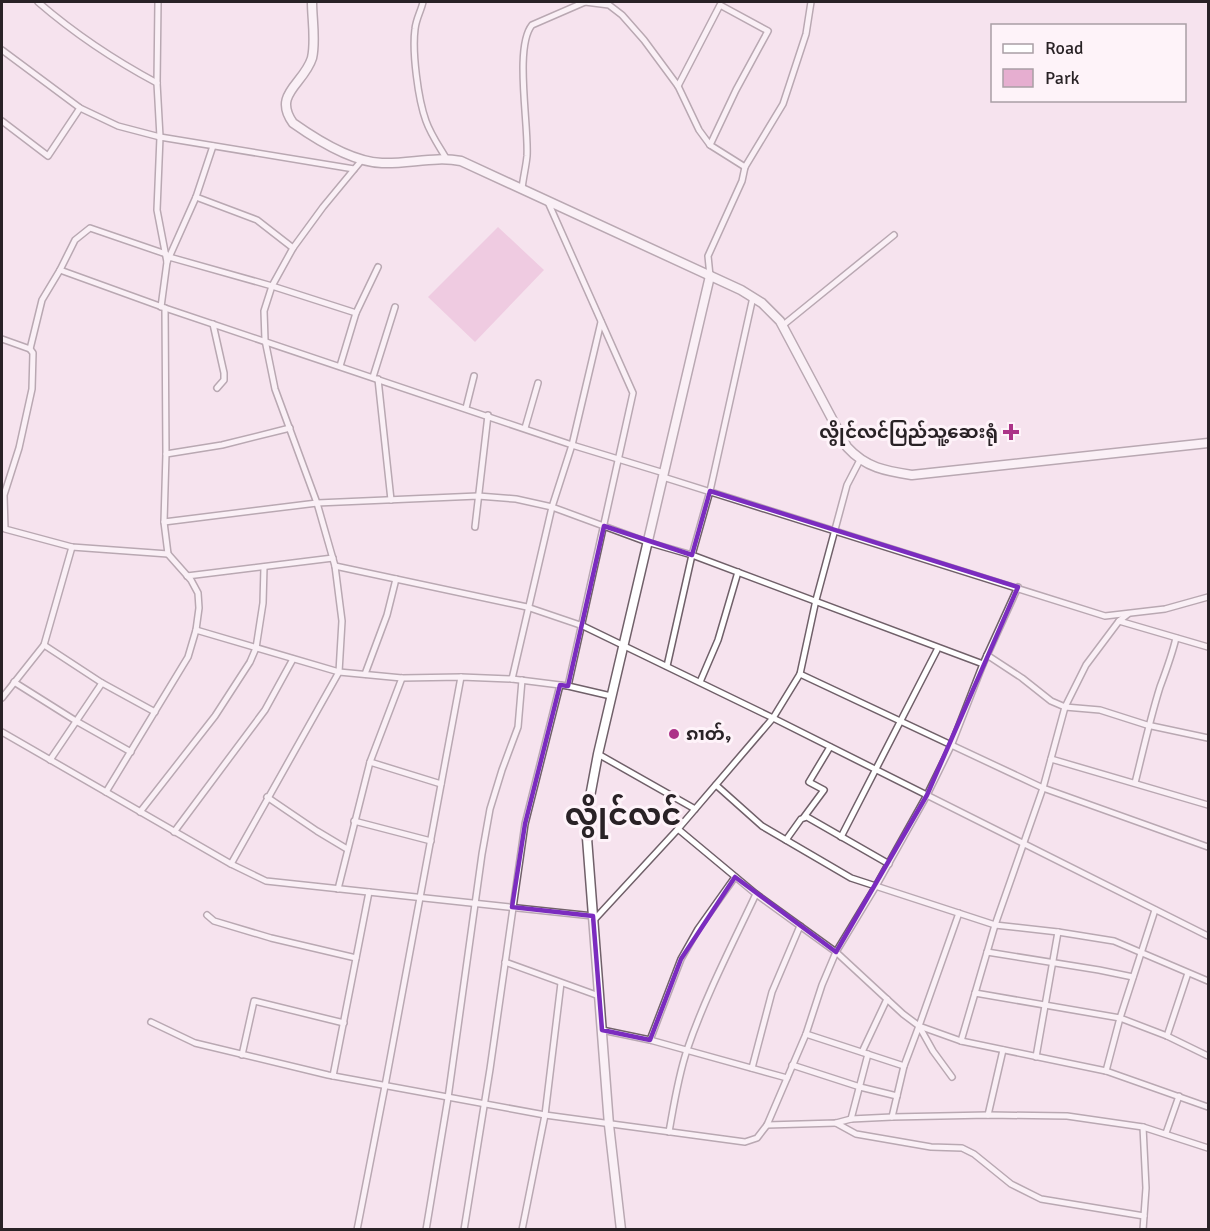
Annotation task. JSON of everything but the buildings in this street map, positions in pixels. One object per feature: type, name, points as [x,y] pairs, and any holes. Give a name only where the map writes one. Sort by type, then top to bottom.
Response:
[{"type":"highway","points":[[312,2],[313,49],[311,59],[288,94],[284,106],[292,123],[361,161],[384,163],[446,158],[462,161],[753,297],[772,312],[782,326],[847,447],[860,460],[876,468],[912,475],[1209,443]]},
{"type":"highway","points":[[621,1230],[609,1125],[593,919],[587,838],[589,802],[611,696],[710,276]]},
{"type":"street","points":[[38,2],[70,29],[120,63],[157,83]]},
{"type":"street","points":[[106,792],[188,657],[196,630],[199,608],[198,593],[168,554],[164,522],[166,454],[163,308],[167,258],[157,210],[160,137],[157,83],[158,2]]},
{"type":"street","points":[[423,2],[415,26],[414,42],[418,87],[425,119],[432,137],[446,158]]},
{"type":"street","points":[[522,189],[527,156],[524,47],[528,31],[532,25],[585,2],[609,5],[622,15],[678,86],[699,130],[710,145],[745,167]]},
{"type":"street","points":[[710,276],[708,256],[742,181],[745,167],[783,104],[806,34],[811,2]]},
{"type":"street","points":[[678,86],[693,53],[720,5],[768,31],[735,90],[710,145]]},
{"type":"street","points":[[2,50],[80,108],[118,126],[160,137],[354,169]]},
{"type":"street","points":[[2,122],[48,156],[80,108]]},
{"type":"street","points":[[167,258],[196,197],[213,146]]},
{"type":"street","points":[[231,864],[339,672],[342,621],[335,566],[317,503],[275,389],[265,340],[264,310],[272,286],[293,248],[361,161]]},
{"type":"street","points":[[196,197],[257,220],[293,248]]},
{"type":"street","points":[[547,201],[633,393],[568,686]]},
{"type":"street","points":[[30,349],[42,300],[75,240],[90,228],[167,258],[272,286],[356,313]]},
{"type":"street","points":[[782,326],[894,235]]},
{"type":"street","points":[[340,366],[356,313],[378,267]]},
{"type":"street","points":[[60,270],[163,308],[265,340],[710,491],[1105,616],[1165,609],[1209,597]]},
{"type":"street","points":[[667,666],[692,555],[710,491],[753,297]]},
{"type":"street","points":[[391,500],[376,378],[395,306]]},
{"type":"street","points":[[512,678],[527,607],[552,507],[572,444],[601,321]]},
{"type":"street","points":[[213,324],[224,373],[224,380],[217,388]]},
{"type":"street","points":[[2,339],[30,349],[33,353],[32,389],[19,448],[4,495],[5,529],[72,547],[168,554]]},
{"type":"street","points":[[466,408],[474,376]]},
{"type":"street","points":[[525,428],[538,383]]},
{"type":"street","points":[[475,527],[488,415]]},
{"type":"street","points":[[166,454],[222,445],[290,428]]},
{"type":"street","points":[[2,732],[174,832],[266,881],[512,907],[593,919],[678,829],[773,718],[800,674],[816,600],[835,531],[848,485],[860,460]]},
{"type":"street","points":[[164,522],[317,503],[478,496],[516,499],[552,507],[648,542],[692,555],[983,664]]},
{"type":"street","points":[[2,698],[44,645],[72,547]]},
{"type":"street","points":[[187,576],[333,558]]},
{"type":"street","points":[[335,566],[527,607],[583,626],[1207,934]]},
{"type":"street","points":[[140,812],[231,693],[250,662],[256,648],[263,603],[264,567]]},
{"type":"street","points":[[700,682],[718,640],[738,572]]},
{"type":"street","points":[[365,674],[387,615],[396,579]]},
{"type":"street","points":[[151,1022],[195,1043],[333,1076],[483,1105],[609,1125],[744,1142],[757,1138],[767,1125],[806,1034],[822,985],[836,952],[927,795],[951,746],[983,664],[1018,588]]},
{"type":"street","points":[[961,1041],[995,925],[1043,789],[1065,707],[1086,665],[1119,621],[1128,614]]},
{"type":"street","points":[[1119,621],[1209,647]]},
{"type":"street","points":[[196,630],[339,672],[402,678],[512,678],[568,686],[611,696]]},
{"type":"street","points":[[1135,783],[1149,725],[1176,638]]},
{"type":"street","points":[[44,645],[102,683],[155,712]]},
{"type":"street","points":[[841,837],[937,650]]},
{"type":"street","points":[[987,655],[1065,707],[1100,710],[1149,725],[1209,738]]},
{"type":"street","points":[[174,832],[265,710],[293,659]]},
{"type":"street","points":[[800,674],[1043,789],[1209,847]]},
{"type":"street","points":[[357,1230],[386,1086],[461,677]]},
{"type":"street","points":[[338,889],[370,762],[402,678]]},
{"type":"street","points":[[426,1230],[448,1098],[490,809],[518,727],[522,680]]},
{"type":"street","points":[[14,682],[131,752]]},
{"type":"street","points":[[50,760],[102,683]]},
{"type":"street","points":[[465,1230],[525,824],[560,685]]},
{"type":"street","points":[[786,840],[824,790],[809,782],[830,747]]},
{"type":"street","points":[[598,754],[695,809]]},
{"type":"street","points":[[1051,759],[1209,805]]},
{"type":"street","points":[[370,762],[441,784]]},
{"type":"street","points":[[716,785],[762,826],[851,878],[995,925],[1114,941],[1209,981]]},
{"type":"street","points":[[267,797],[347,849]]},
{"type":"street","points":[[804,817],[889,864]]},
{"type":"street","points":[[354,821],[431,841]]},
{"type":"street","points":[[678,829],[756,894],[836,952],[919,1026],[961,1041],[1106,1071],[1209,1107]]},
{"type":"street","points":[[650,1040],[681,959],[698,929],[735,877]]},
{"type":"street","points":[[333,1076],[369,892]]},
{"type":"street","points":[[669,1131],[679,1076],[687,1050],[722,966],[756,894]]},
{"type":"street","points":[[1106,1071],[1120,1018],[1155,910]]},
{"type":"street","points":[[892,1117],[904,1066],[959,913]]},
{"type":"street","points":[[207,915],[214,921],[271,938],[356,958]]},
{"type":"street","points":[[752,1068],[772,992],[800,926]]},
{"type":"street","points":[[1036,1057],[1058,932]]},
{"type":"street","points":[[987,952],[1133,977]]},
{"type":"street","points":[[505,962],[599,996]]},
{"type":"street","points":[[1167,1036],[1188,973]]},
{"type":"street","points":[[522,1230],[545,1114],[561,983]]},
{"type":"street","points":[[975,993],[1120,1018],[1167,1036],[1209,1056]]},
{"type":"street","points":[[851,1119],[873,1025],[887,999]]},
{"type":"street","points":[[242,1054],[254,1001],[344,1023]]},
{"type":"street","points":[[919,1026],[933,1051],[952,1077]]},
{"type":"street","points":[[602,1030],[650,1040],[787,1078]]},
{"type":"street","points":[[806,1034],[904,1066]]},
{"type":"street","points":[[988,1115],[1004,1050]]},
{"type":"street","points":[[792,1065],[860,1087],[897,1096]]},
{"type":"street","points":[[1166,1133],[1179,1096]]},
{"type":"street","points":[[767,1125],[836,1123],[851,1119],[892,1117],[1067,1116],[1143,1127],[1209,1148]]},
{"type":"street","points":[[836,1123],[856,1134],[931,1147],[962,1148],[974,1154],[1011,1184],[1041,1199],[1143,1216]]},
{"type":"street","points":[[1143,1127],[1146,1188],[1143,1230]]},
{"type":"highlighted area","points":[[710,491],[1018,587],[927,795],[836,952],[735,877],[681,959],[650,1040],[602,1030],[593,916],[512,907],[525,824],[560,685],[568,686],[604,526],[692,555]]},
{"type":"green space","points":[[498,227],[544,270],[475,342],[428,297]]},
{"type":"place","name":"လွိုင်လင်ပြည်သူ့ဆေးရုံ","points":[[1011,432]]},
{"type":"place","name":"ၵၢတ်ႇ","points":[[674,734]]},
{"type":"district","name":"လွိုင်လင်","points":[[623,815]]}]
